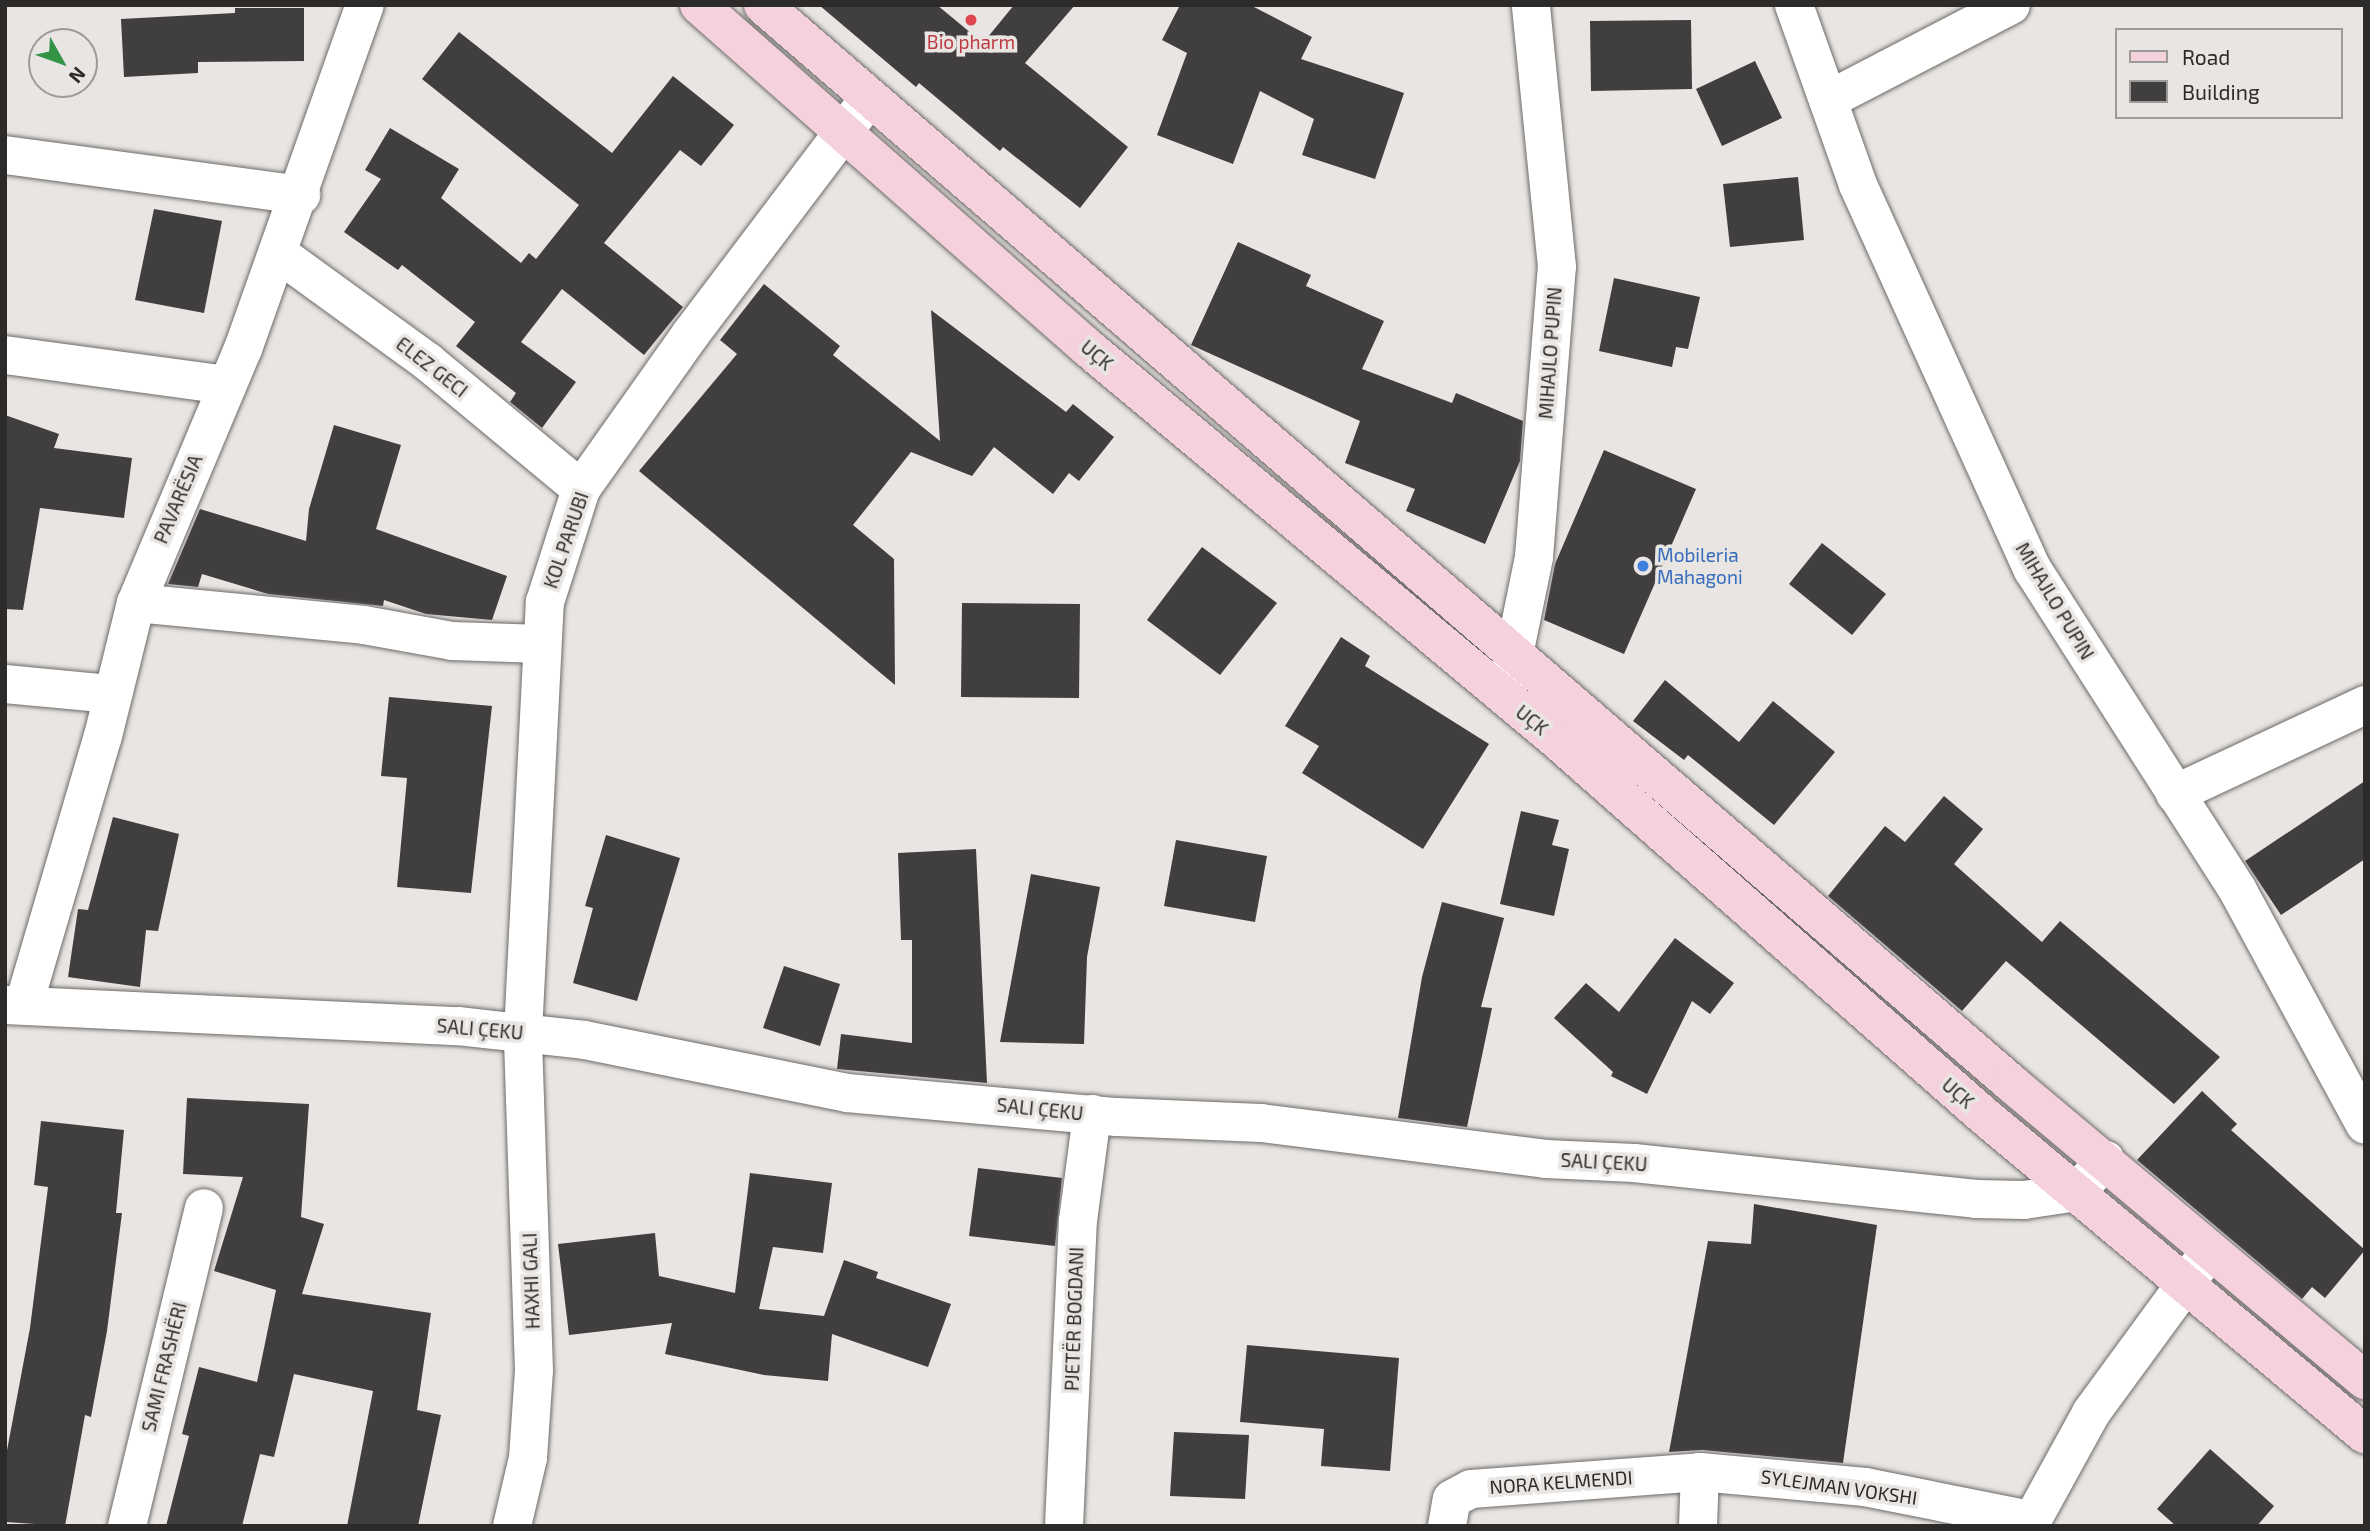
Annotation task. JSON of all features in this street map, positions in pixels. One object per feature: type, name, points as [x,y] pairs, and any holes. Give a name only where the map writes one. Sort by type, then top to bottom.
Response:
[{"type":"main road","name":"UÇK","points":[[698,5],[846,132],[1088,348],[1505,698],[2077,1192],[2365,1434]]},
{"type":"main road","name":"UÇK","points":[[763,5],[2210,1251],[2365,1380]]},
{"type":"street","name":"PAVARËSIA","points":[[15,1004],[103,736],[110,694],[136,603],[227,385],[301,195],[365,5]]},
{"type":"street","name":"MIHAJLO PUPIN","points":[[1505,698],[1534,557],[1557,267],[1531,5]]},
{"type":"street","name":"MIHAJLO PUPIN","points":[[1794,5],[1858,186],[2033,570],[2237,889],[2365,1125]]},
{"type":"street","points":[[1828,100],[2011,5]]},
{"type":"street","name":"KOL PARUBI","points":[[523,1033],[545,602],[580,489],[690,335],[870,97]]},
{"type":"street","points":[[5,155],[301,195]]},
{"type":"street","name":"ELEZ GECI","points":[[278,253],[428,362],[580,489]]},
{"type":"street","points":[[5,355],[227,385]]},
{"type":"street","points":[[136,603],[364,625],[452,641],[542,644]]},
{"type":"street","points":[[5,684],[110,694]]},
{"type":"street","points":[[2175,794],[2365,705]]},
{"type":"street","name":"SALI ÇEKU","points":[[15,1004],[523,1033],[646,1051],[847,1093],[1092,1114],[1261,1123],[1546,1158],[1859,1184],[1976,1199],[2024,1200],[2077,1192]]},
{"type":"street","name":"HAXHI GALI","points":[[512,1526],[528,1458],[534,1371],[523,1033]]},
{"type":"street","name":"PJETËR BOGDANI","points":[[1064,1526],[1078,1221],[1092,1114]]},
{"type":"street","points":[[2077,1192],[2105,1160]]},
{"type":"street","name":"SAMI FRASHËRI","points":[[127,1526],[204,1208]]},
{"type":"street","name":"SYLEJMAN VOKSHI","points":[[1700,1472],[1865,1487],[2030,1523],[2091,1413],[2184,1282],[2210,1251]]},
{"type":"street","points":[[1698,1526],[1700,1472]]},
{"type":"street","name":"NORA KELMENDI","points":[[1447,1526],[1452,1499],[1472,1489],[1700,1472]]},
{"type":"building","points":[[819,5],[937,5],[983,43],[1014,5],[1075,5],[1025,63],[1128,147],[1080,208],[1003,147],[1000,151],[919,83],[916,87]]},
{"type":"building","points":[[1180,5],[1250,5],[1312,37],[1301,59],[1404,93],[1375,179],[1302,155],[1314,119],[1260,91],[1233,164],[1157,135],[1187,53],[1162,40]]},
{"type":"building","points":[[235,8],[304,8],[304,61],[198,62],[198,73],[124,77],[121,19],[235,13]]},
{"type":"building","points":[[1691,20],[1692,89],[1591,91],[1590,21]]},
{"type":"building","points":[[459,32],[612,153],[673,76],[734,125],[701,166],[680,150],[604,243],[683,307],[644,355],[562,289],[521,342],[576,382],[542,428],[510,402],[516,393],[456,346],[475,322],[402,265],[398,270],[344,232],[381,179],[365,170],[390,128],[459,169],[441,198],[521,263],[529,253],[536,259],[579,205],[422,79]]},
{"type":"building","points":[[1755,61],[1782,118],[1722,146],[1696,89]]},
{"type":"building","points":[[1798,177],[1804,240],[1730,247],[1723,184]]},
{"type":"building","points":[[154,209],[222,221],[204,313],[135,300]]},
{"type":"building","points":[[1238,242],[1311,275],[1306,286],[1384,321],[1362,369],[1452,403],[1456,393],[1523,421],[1520,461],[1485,544],[1406,511],[1415,489],[1345,463],[1360,421],[1191,345]]},
{"type":"building","points":[[1614,278],[1700,297],[1688,349],[1676,347],[1672,367],[1599,351]]},
{"type":"building","points":[[764,284],[840,346],[833,355],[940,441],[931,310],[1066,412],[1073,404],[1114,437],[1079,481],[1069,473],[1053,494],[994,447],[972,476],[911,452],[853,525],[894,559],[895,685],[639,471],[737,354],[720,340]]},
{"type":"building","points":[[5,415],[59,434],[54,448],[132,458],[124,518],[40,508],[23,610],[5,609]]},
{"type":"building","points":[[334,425],[401,445],[376,529],[507,576],[492,620],[426,614],[384,600],[383,606],[268,594],[202,574],[198,587],[168,584],[200,509],[306,541],[309,509]]},
{"type":"building","points":[[1604,450],[1696,489],[1624,654],[1544,620],[1555,564]]},
{"type":"building","points":[[1822,543],[1886,594],[1852,635],[1789,584]]},
{"type":"building","points":[[1202,547],[1277,603],[1220,675],[1147,620]]},
{"type":"building","points":[[962,603],[1080,604],[1079,698],[961,697]]},
{"type":"building","points":[[1341,637],[1370,656],[1365,666],[1489,744],[1423,849],[1302,773],[1319,746],[1285,726]]},
{"type":"building","points":[[1665,680],[1739,742],[1773,701],[1835,752],[1774,825],[1688,755],[1684,760],[1633,721]]},
{"type":"building","points":[[389,697],[492,706],[471,893],[397,887],[407,778],[381,776]]},
{"type":"building","points":[[2365,781],[2365,859],[2281,915],[2245,861]]},
{"type":"building","points":[[1944,796],[1983,829],[1954,864],[2042,942],[2060,921],[2220,1057],[2174,1104],[2006,961],[1962,1011],[1828,896],[1885,826],[1905,842]]},
{"type":"building","points":[[1521,811],[1559,820],[1552,845],[1569,849],[1554,916],[1500,904]]},
{"type":"building","points":[[113,817],[179,834],[158,931],[146,930],[140,987],[68,977],[78,909],[88,910]]},
{"type":"building","points":[[606,835],[680,858],[637,1001],[573,983],[593,908],[585,906]]},
{"type":"building","points":[[1176,840],[1267,856],[1255,922],[1164,906]]},
{"type":"building","points":[[976,849],[987,1083],[837,1069],[841,1034],[912,1043],[912,940],[901,940],[898,853]]},
{"type":"building","points":[[1031,874],[1100,887],[1087,957],[1084,1044],[1000,1042]]},
{"type":"building","points":[[1442,902],[1504,918],[1481,1007],[1492,1008],[1467,1127],[1398,1118],[1422,977]]},
{"type":"building","points":[[1675,938],[1734,983],[1710,1014],[1692,1001],[1647,1094],[1611,1076],[1613,1072],[1554,1018],[1586,983],[1619,1012]]},
{"type":"building","points":[[784,966],[840,984],[820,1046],[763,1028]]},
{"type":"building","points":[[2202,1091],[2237,1124],[2231,1130],[2365,1250],[2325,1298],[2312,1287],[2302,1299],[2137,1160]]},
{"type":"building","points":[[187,1098],[309,1104],[301,1217],[324,1224],[302,1294],[431,1313],[417,1410],[441,1415],[418,1526],[347,1526],[373,1391],[294,1374],[274,1457],[260,1454],[242,1526],[166,1526],[189,1436],[182,1434],[199,1367],[257,1382],[276,1290],[214,1271],[243,1177],[183,1174]]},
{"type":"building","points":[[41,1121],[124,1130],[116,1213],[122,1213],[107,1331],[91,1417],[85,1415],[65,1526],[5,1522],[5,1461],[30,1328],[48,1187],[34,1185]]},
{"type":"building","points":[[978,1168],[1062,1178],[1055,1246],[969,1236]]},
{"type":"building","points":[[750,1173],[832,1183],[823,1253],[773,1247],[759,1309],[824,1316],[844,1260],[878,1272],[876,1278],[951,1304],[928,1367],[832,1334],[828,1381],[764,1375],[665,1354],[672,1323],[569,1335],[558,1244],[655,1233],[659,1276],[735,1293]]},
{"type":"building","points":[[1754,1204],[1877,1225],[1843,1463],[1702,1450],[1669,1452],[1708,1241],[1751,1244]]},
{"type":"building","points":[[1247,1345],[1399,1358],[1390,1471],[1321,1466],[1324,1429],[1240,1422]]},
{"type":"building","points":[[1174,1432],[1249,1435],[1245,1499],[1170,1496]]},
{"type":"building","points":[[2210,1449],[2274,1506],[2257,1526],[2176,1526],[2157,1509]]},
{"type":"place","name":"Bio pharm","points":[[971,20]]},
{"type":"place","name":"Mobileria Mahagoni","points":[[1643,566]]}]
